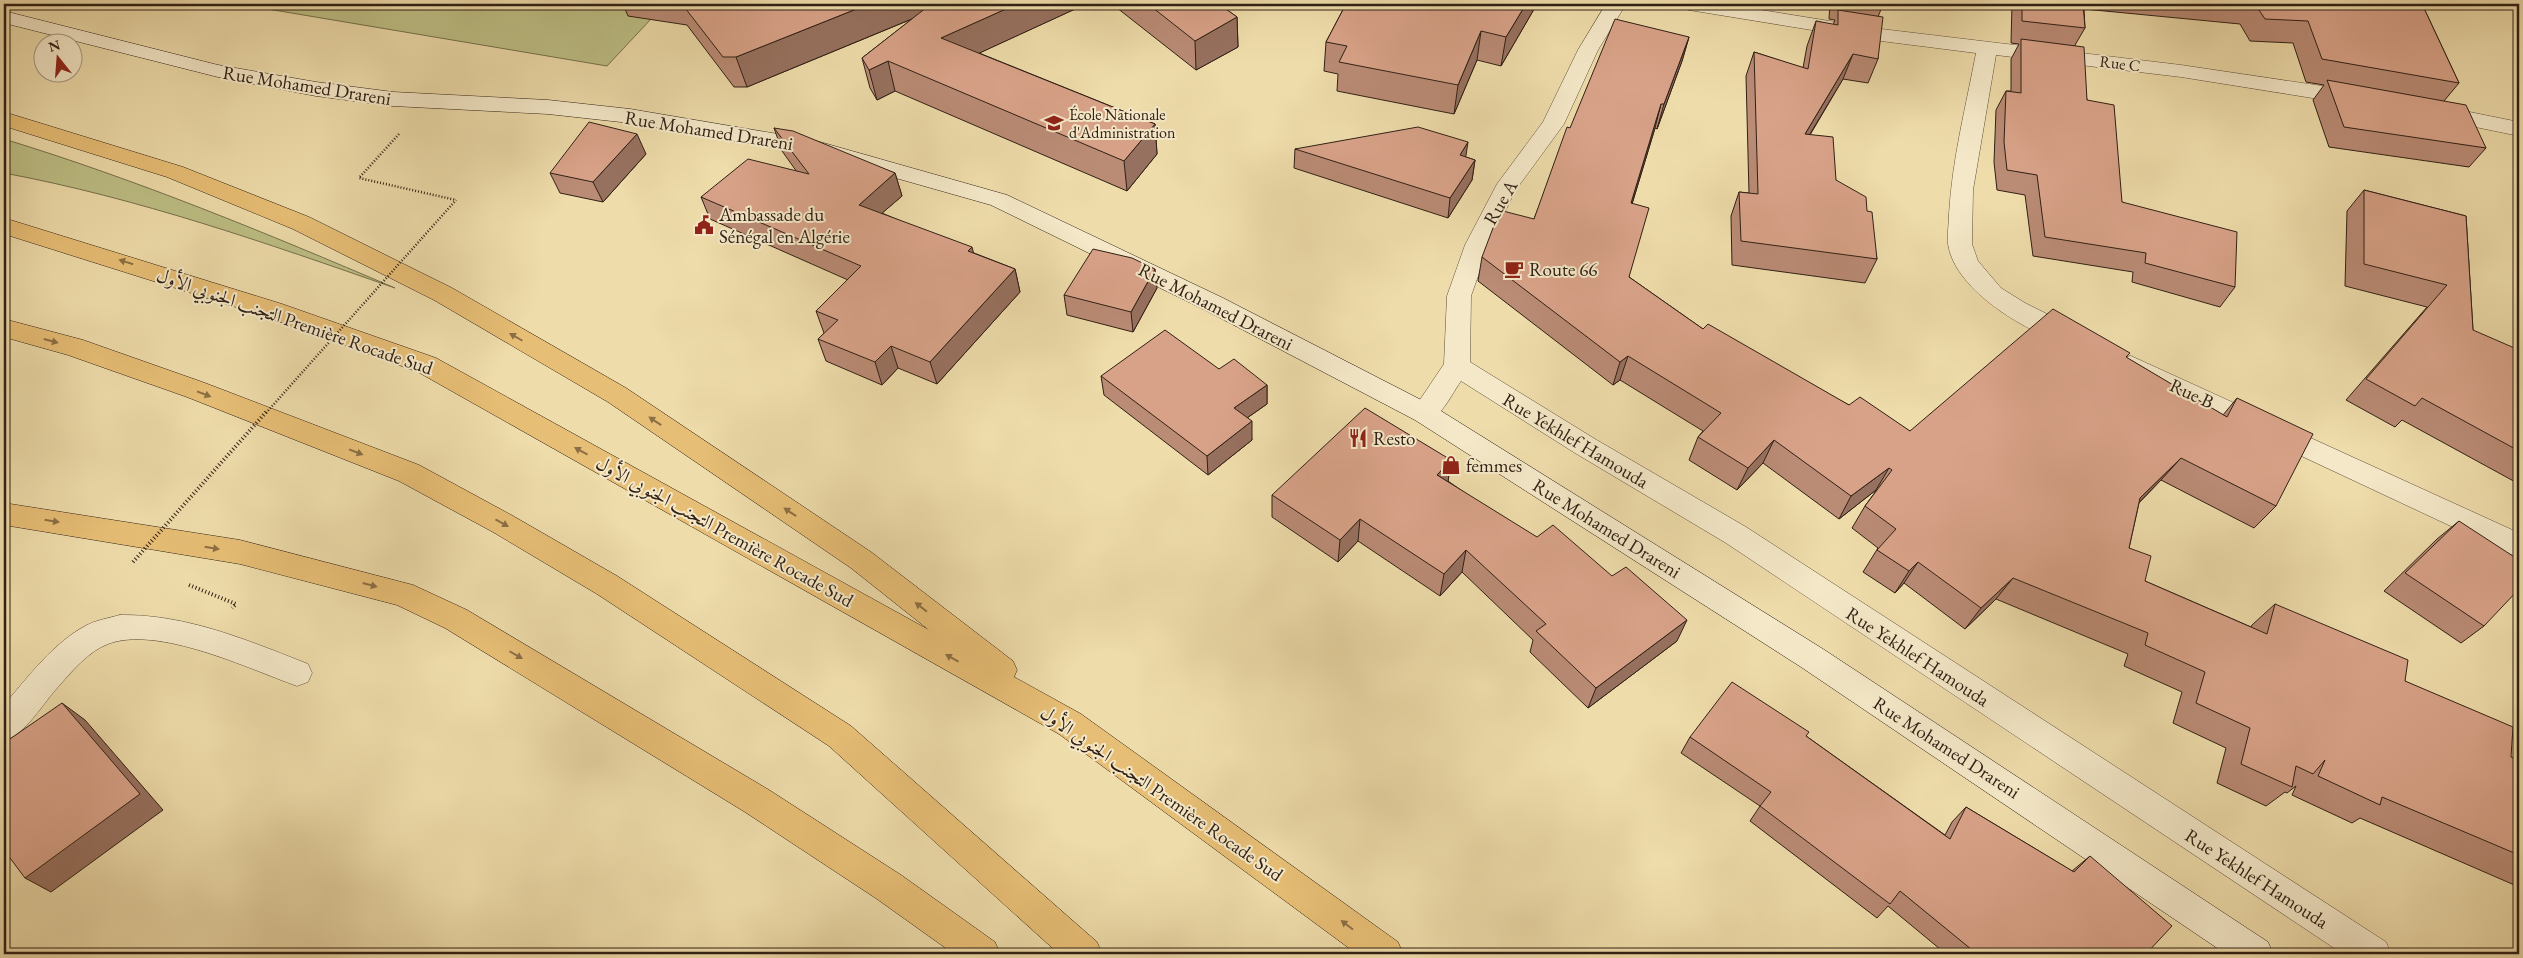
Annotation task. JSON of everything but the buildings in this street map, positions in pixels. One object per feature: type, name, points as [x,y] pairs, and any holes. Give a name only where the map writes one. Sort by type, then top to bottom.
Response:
[{"type":"highway","points":[[4,118],[184,176],[301,223],[443,294],[617,395],[861,560],[1070,724]]},
{"type":"highway","name":"التجنب الجنوبي الأول Première Rocade Sud","points":[[7,226],[273,310],[428,365],[1070,724],[1386,954]]},
{"type":"highway","points":[[4,328],[74,347],[186,387],[409,473],[503,524],[607,585],[840,736],[1084,954]]},
{"type":"highway","points":[[4,514],[240,552],[403,594],[456,619],[757,801],[889,887],[983,954]]},
{"type":"street","name":"Rue A","points":[[1457,366],[1458,296],[1477,245],[1505,189],[1554,124],[1588,50],[1616,4]]},
{"type":"street","name":"Rue C","points":[[1689,4],[1873,34],[2181,71],[2374,101]]},
{"type":"street","name":"Rue Mohamed Drareni","points":[[4,17],[218,71],[316,89],[393,99],[548,107],[630,116],[813,147],[952,185],[999,200],[1205,300],[1424,413],[1812,658],[2256,954]]},
{"type":"street","name":"Rue B","points":[[1987,49],[1962,190],[1960,244],[1967,264],[1992,294],[2016,309],[2103,352],[2519,546]]},
{"type":"street","points":[[2419,109],[2519,129]]},
{"type":"street","points":[[1424,413],[1457,366]]},
{"type":"street","name":"Rue Yekhlef Hamouda","points":[[1457,366],[1585,446],[1736,535],[2374,954]]},
{"type":"street","points":[[4,727],[71,654],[99,633],[135,626],[203,639],[297,673]]},
{"type":"path","points":[[133,562],[456,200],[359,178],[430,101]]},
{"type":"green space","points":[[238,4],[665,4],[607,66]]},
{"type":"green space","points":[[4,139],[103,172],[201,208],[395,288],[201,223],[103,195],[4,173]]},
{"type":"place","name":"École Nationale d'Administration","points":[[1054,123]]},
{"type":"place","name":"Ambassade du Sénégal en Algérie","points":[[704,225]]},
{"type":"place","name":"Route 66","points":[[1514,269]]},
{"type":"place","name":"Resto","points":[[1358,438]]},
{"type":"place","name":"femmes","points":[[1451,465]]}]
